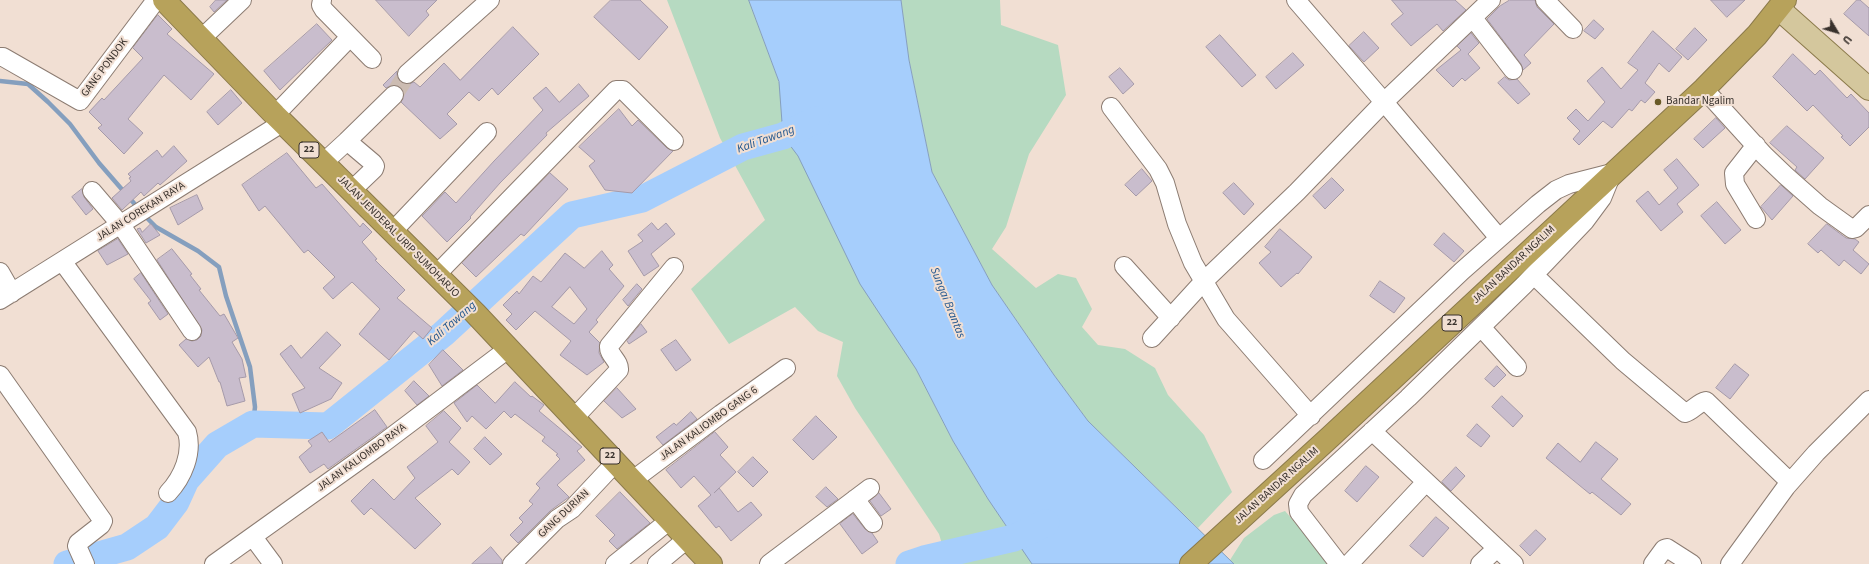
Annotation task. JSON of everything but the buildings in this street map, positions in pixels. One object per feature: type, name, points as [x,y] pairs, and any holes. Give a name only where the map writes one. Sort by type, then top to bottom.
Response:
[{"type":"highway","name":"JALAN JENDERAL URIP SUMOHARJO","points":[[164,0],[278,119],[457,297],[475,313],[711,564]]},
{"type":"highway","name":"JALAN BANDAR NGALIM","points":[[1191,564],[1704,89],[1757,35],[1777,3]]},
{"type":"main road","points":[[1777,3],[1869,89]]},
{"type":"street","name":"GANG PONDOK","points":[[0,57],[3,57],[80,101],[156,0]]},
{"type":"street","points":[[202,38],[242,0]]},
{"type":"street","points":[[322,0],[321,5],[324,10],[349,38],[372,59]]},
{"type":"street","points":[[407,74],[490,0]]},
{"type":"street","points":[[1296,0],[1499,238]]},
{"type":"street","points":[[1152,338],[1204,281],[1297,192],[1384,102],[1491,0]]},
{"type":"street","points":[[1545,0],[1572,29]]},
{"type":"street","points":[[1473,18],[1513,70]]},
{"type":"street","name":"JALAN COREKAN RAYA","points":[[6,296],[133,217],[278,119],[349,38]]},
{"type":"street","points":[[1704,89],[1786,176],[1848,228],[1856,228],[1869,215]]},
{"type":"street","points":[[436,275],[616,90],[623,90],[674,141]]},
{"type":"street","points":[[323,163],[394,95]]},
{"type":"street","points":[[1111,107],[1158,169],[1166,183],[1177,224],[1194,263],[1226,319],[1311,416]]},
{"type":"street","points":[[392,232],[487,132]]},
{"type":"street","points":[[347,141],[375,166],[351,191]]},
{"type":"street","points":[[1756,145],[1734,173],[1734,184],[1756,219]]},
{"type":"street","points":[[1263,460],[1456,277],[1556,190],[1569,184],[1612,174]]},
{"type":"street","points":[[1339,564],[1299,512],[1298,504],[1303,495],[1372,431],[1534,275],[1585,221],[1602,198],[1612,174]]},
{"type":"street","points":[[92,191],[133,217],[192,331]]},
{"type":"street","points":[[62,261],[187,432],[190,448],[185,464],[168,493]]},
{"type":"street","points":[[1124,266],[1171,318]]},
{"type":"street","points":[[574,418],[619,370],[618,363],[609,350],[609,346],[674,267]]},
{"type":"street","points":[[0,272],[6,296]]},
{"type":"street","points":[[1534,275],[1623,361],[1685,413],[1690,412],[1700,402],[1706,402],[1790,482]]},
{"type":"street","points":[[1481,327],[1517,367]]},
{"type":"street","name":"JALAN KALIOMBO RAYA","points":[[214,564],[382,444],[508,349]]},
{"type":"street","name":"JALAN KALIOMBO GANG 6","points":[[633,480],[721,414],[786,368]]},
{"type":"street","points":[[0,375],[103,521],[101,525],[84,538],[77,546],[85,564]]},
{"type":"street","points":[[1730,564],[1790,482],[1816,453],[1869,400]]},
{"type":"street","points":[[1372,431],[1514,564]]},
{"type":"street","name":"GANG DURIAN","points":[[512,564],[557,519],[572,509],[616,462]]},
{"type":"street","points":[[1349,564],[1426,482]]},
{"type":"street","points":[[769,564],[870,488]]},
{"type":"street","points":[[855,499],[873,523]]},
{"type":"street","points":[[615,564],[670,520]]},
{"type":"street","points":[[253,537],[274,564]]},
{"type":"street","points":[[657,564],[687,538]]},
{"type":"street","points":[[1480,564],[1497,548]]},
{"type":"street","points":[[1652,564],[1664,549],[1668,548],[1692,564]]},
{"type":"green space","points":[[667,0],[749,0],[779,82],[916,369],[953,441],[988,499],[1033,564],[948,564],[939,534],[855,408],[837,376],[843,342],[818,331],[795,307],[729,344],[691,289],[765,220],[720,138]]},
{"type":"green space","points":[[901,0],[1000,0],[1001,25],[1058,45],[1066,95],[1029,154],[1006,227],[992,249],[1036,288],[1058,274],[1076,278],[1092,309],[1082,327],[1098,345],[1125,349],[1155,368],[1168,395],[1204,435],[1232,492],[1198,528],[1088,421],[1054,375],[992,285],[932,172],[909,60]]},
{"type":"green space","points":[[1285,511],[1331,564],[1234,564],[1230,560],[1244,538],[1274,515]]},
{"type":"water","name":"Sungai Brantas","points":[[749,0],[901,0],[909,60],[932,172],[992,285],[1054,375],[1088,421],[1234,564],[1032,564],[988,499],[953,441],[916,369],[860,284],[798,156],[783,136],[779,82]]},
{"type":"waterway","points":[[0,81],[28,84],[48,102],[70,124],[99,163],[139,209]]},
{"type":"waterway","name":"Kali Tawang","points":[[67,564],[127,547],[157,527],[176,502],[186,480],[217,445],[253,424],[328,426],[443,334],[572,215],[642,199],[743,147],[783,136],[816,120]]},
{"type":"waterway","points":[[144,215],[156,227],[198,251],[219,267],[226,296],[250,367],[255,407],[253,424]]},
{"type":"waterway","points":[[909,564],[924,559],[1014,538],[1046,523]]},
{"type":"tunnel","points":[[394,95],[407,74]]},
{"type":"place","name":"Bandar Ngalim","points":[[1658,102]]}]
